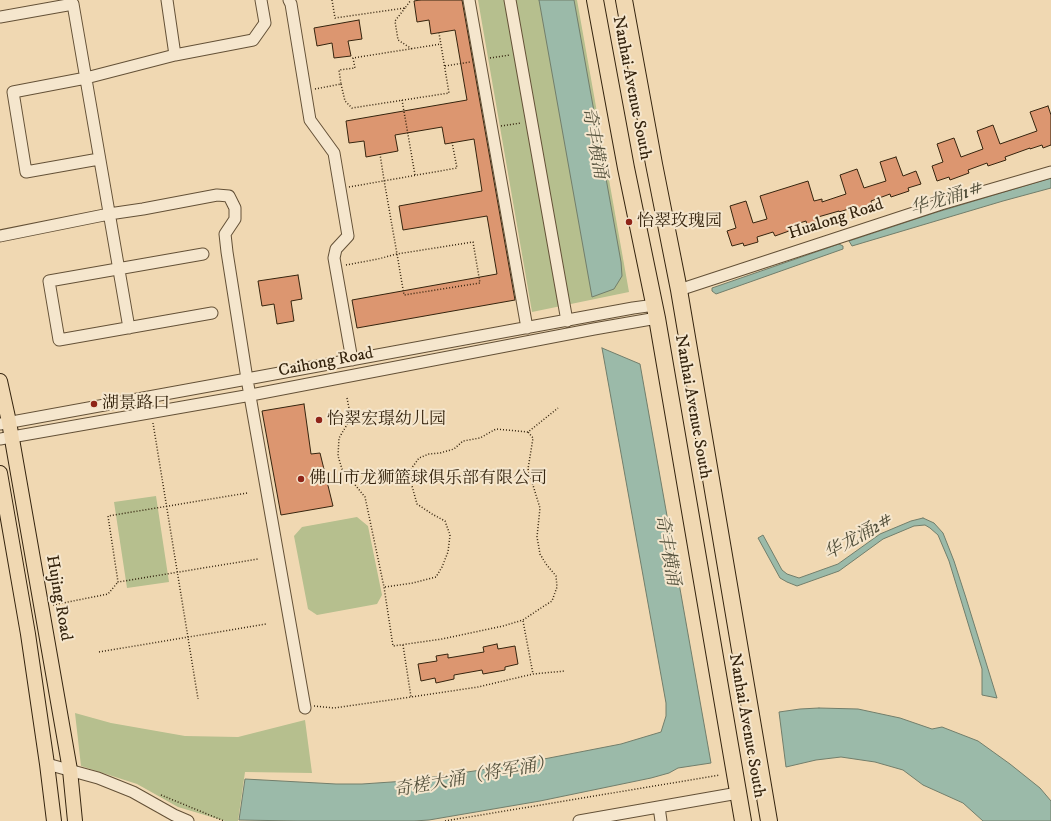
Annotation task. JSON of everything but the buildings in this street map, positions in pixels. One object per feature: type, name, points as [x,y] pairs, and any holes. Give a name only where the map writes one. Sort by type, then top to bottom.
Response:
[{"type":"highway","name":"Nanhai Avenue South","points":[[594,0],[626,168],[656,312],[743,821]]},
{"type":"highway","name":"Nanhai Avenue South","points":[[624,0],[679,290],[769,821]]},
{"type":"main road","name":"Hujing Road","points":[[0,381],[6,438],[41,607],[70,770],[75,821]]},
{"type":"main road","name":"Hujing Road","points":[[0,473],[28,634],[54,821]]},
{"type":"street","points":[[167,0],[175,55]]},
{"type":"street","points":[[99,159],[26,172],[13,92],[86,78],[175,55],[253,40],[265,23],[261,0]]},
{"type":"street","points":[[289,0],[291,4],[310,120],[334,153],[348,236],[336,248],[334,258],[352,360]]},
{"type":"street","points":[[469,0],[527,328]]},
{"type":"street","points":[[510,0],[567,321]]},
{"type":"street","points":[[0,17],[73,2],[129,328]]},
{"type":"street","name":"Hualong Road","points":[[679,290],[942,204],[1051,172]]},
{"type":"street","points":[[0,236],[109,214],[217,195],[229,196],[235,208],[235,218],[225,234],[227,252],[250,395],[305,708]]},
{"type":"street","points":[[203,254],[48,281],[59,340],[212,313]]},
{"type":"street","name":"Caihong Road","points":[[4,423],[633,308],[656,312]]},
{"type":"street","name":"Caihong Road","points":[[6,438],[250,395],[636,322],[656,312]]},
{"type":"street","points":[[47,764],[98,778],[133,792],[174,815],[188,821]]},
{"type":"street","points":[[579,821],[738,793]]},
{"type":"street","points":[[659,807],[661,821]]},
{"type":"path","points":[[332,0],[335,18],[405,8]]},
{"type":"path","points":[[411,0],[395,21],[398,40],[412,49]]},
{"type":"path","points":[[439,33],[441,44],[449,92],[352,108],[345,101],[339,70],[355,68],[353,58],[441,44]]},
{"type":"path","points":[[305,90],[341,84]]},
{"type":"path","points":[[402,100],[415,175]]},
{"type":"path","points":[[492,127],[532,121]]},
{"type":"path","points":[[340,188],[457,168],[452,142]]},
{"type":"path","points":[[336,267],[397,254],[473,242],[480,283],[404,296],[397,254],[384,180],[380,154]]},
{"type":"path","points":[[346,398],[351,418],[339,438],[338,456],[342,469],[365,497],[384,587],[393,646],[480,632],[503,626],[523,620],[552,601],[557,587],[556,576],[540,554],[537,537],[540,508],[528,469],[533,438],[528,432]]},
{"type":"path","points":[[384,587],[413,583],[436,577],[448,552],[450,535],[445,521],[417,504],[412,486],[411,470],[419,458],[429,454],[454,449],[463,441],[480,438],[496,429],[528,432],[558,408]]},
{"type":"path","points":[[151,412],[198,699]]},
{"type":"path","points":[[118,582],[108,516],[247,493]]},
{"type":"path","points":[[41,607],[108,594],[118,582],[258,559]]},
{"type":"path","points":[[523,620],[533,674]]},
{"type":"path","points":[[99,652],[266,624]]},
{"type":"path","points":[[403,645],[411,698]]},
{"type":"path","points":[[305,708],[312,706],[334,708],[411,698],[478,687],[533,674],[565,671]]},
{"type":"path","points":[[446,821],[720,775]]},
{"type":"green space","points":[[478,0],[577,0],[629,292],[532,312]]},
{"type":"green space","points":[[156,496],[169,582],[127,588],[114,502]]},
{"type":"green space","points":[[357,517],[368,526],[382,595],[377,604],[317,615],[308,609],[294,536],[302,527]]},
{"type":"green space","points":[[75,713],[111,723],[185,736],[238,737],[305,720],[312,773],[245,772],[238,821],[225,821],[178,807],[137,784],[81,766]]},
{"type":"water","name":"奇丰横涌","points":[[539,0],[574,0],[621,262],[622,276],[614,289],[592,297]]},
{"type":"water","points":[[1051,178],[1051,188],[852,246],[849,241],[934,213]]},
{"type":"water","points":[[839,244],[843,246],[843,249],[716,294],[712,291],[712,288]]},
{"type":"water","points":[[602,348],[640,364],[711,763],[678,768],[669,773],[651,778],[540,801],[429,820],[239,820],[245,779],[336,784],[406,781],[508,766],[621,744],[661,732],[666,716],[666,703]]},
{"type":"water","points":[[923,518],[934,523],[943,533],[954,561],[997,698],[982,695],[982,669],[949,561],[938,535],[930,528],[925,525],[914,526],[883,539],[839,571],[797,586],[780,578],[758,538],[763,535],[782,570],[787,574],[799,578],[838,564],[880,534],[911,521]]},
{"type":"water","points":[[819,708],[858,709],[900,718],[932,729],[942,727],[978,741],[1040,788],[1051,801],[1051,821],[983,821],[963,803],[923,785],[903,770],[875,762],[841,757],[816,760],[786,767],[779,712]]},
{"type":"place","name":"怡翠玫瑰园","points":[[629,222]]},
{"type":"place","name":"湖景路口","points":[[94,404]]},
{"type":"place","name":"怡翠宏璟幼儿园","points":[[319,420]]},
{"type":"place","name":"佛山市龙狮篮球俱乐部有限公司","points":[[301,479]]},
{"type":"water label","name":"华龙涌1#","points":[[947,200]]},
{"type":"water label","name":"华龙涌2#","points":[[859,538]]},
{"type":"water label","name":"奇槎大涌（将军涌）","points":[[474,778]]}]
